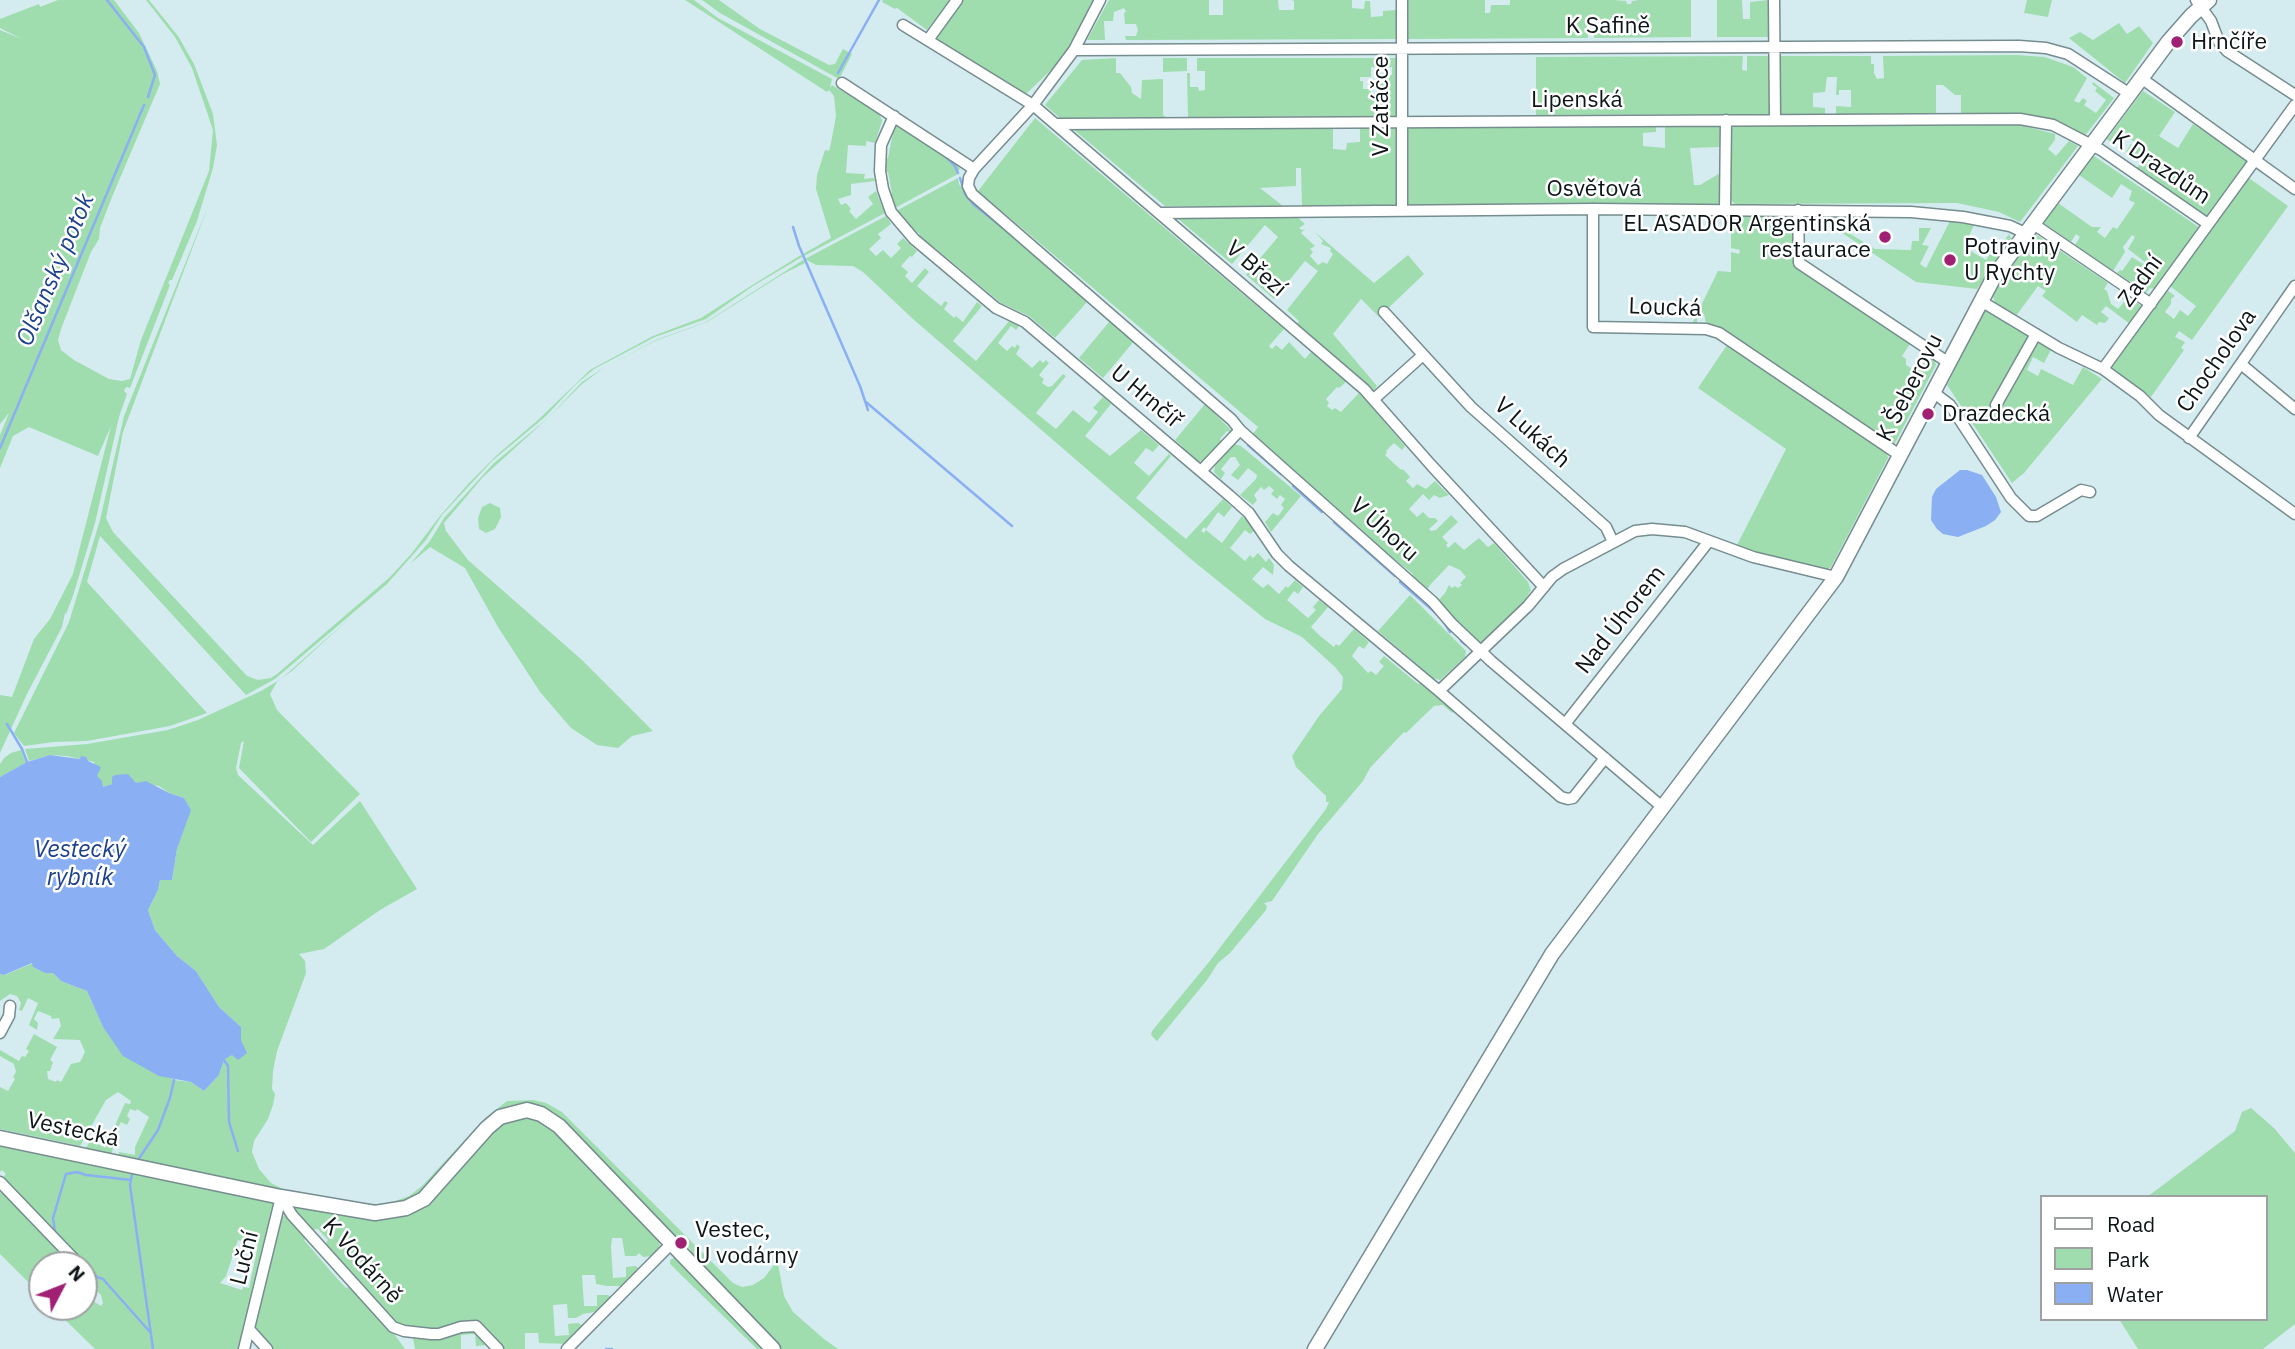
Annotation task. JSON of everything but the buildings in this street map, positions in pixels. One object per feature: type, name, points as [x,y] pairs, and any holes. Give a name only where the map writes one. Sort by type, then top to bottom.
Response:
[{"type":"street","points":[[928,40],[957,0]]},
{"type":"street","points":[[842,83],[974,169],[1033,105],[1073,50],[1100,0]]},
{"type":"street","name":"V Zatáčce","points":[[1402,0],[1402,211]]},
{"type":"street","points":[[1774,0],[1775,120]]},
{"type":"street","points":[[2202,2],[2219,42],[2227,51],[2295,95]]},
{"type":"street","name":"K Šeberovu","points":[[1315,1349],[1552,954],[1836,577],[1995,275],[2169,41],[2202,2]]},
{"type":"street","name":"V Březí","points":[[903,25],[1033,105],[1374,399],[1544,587]]},
{"type":"street","name":"K Safině","points":[[1073,50],[1773,46],[2046,48],[2068,54],[2130,94]]},
{"type":"street","points":[[2141,78],[2295,189]]},
{"type":"street","name":"Zadní","points":[[2103,369],[2295,105]]},
{"type":"street","name":"U Hrnčíř","points":[[894,116],[881,145],[880,171],[883,190],[891,212],[914,239],[996,309],[1025,322],[1201,471],[1249,513],[1277,554],[1289,566],[1561,797],[1573,798],[1605,758]]},
{"type":"street","points":[[1726,120],[1726,209]]},
{"type":"street","name":"Lipenská","points":[[1056,124],[2020,120],[2053,125],[2091,147]]},
{"type":"street","name":"K Drazdům","points":[[2091,147],[2101,150],[2208,224]]},
{"type":"street","name":"V Úhoru","points":[[974,169],[968,186],[980,202],[1232,419],[1240,430],[1433,602],[1481,651],[1661,806]]},
{"type":"street","name":"Loucká","points":[[1592,209],[1593,327],[1706,329],[1719,333],[1900,456]]},
{"type":"street","name":"Osvětová","points":[[1161,213],[1726,209],[1947,215],[2029,228],[2151,304]]},
{"type":"street","points":[[1798,210],[1799,262],[1949,363]]},
{"type":"street","name":"Chocholova","points":[[2103,369],[2189,438],[2295,286]]},
{"type":"street","points":[[1981,302],[2059,348],[2103,369]]},
{"type":"street","name":"V Lukách","points":[[1384,312],[1471,407],[1606,527],[1613,542]]},
{"type":"street","points":[[1996,405],[2036,334]]},
{"type":"street","points":[[1374,399],[1423,355]]},
{"type":"street","points":[[2241,364],[2295,409]]},
{"type":"street","points":[[1933,392],[1950,405],[2011,498],[2029,516],[2037,516],[2081,490],[2090,492]]},
{"type":"street","points":[[1201,471],[1240,430]]},
{"type":"street","points":[[2189,438],[2295,514]]},
{"type":"street","points":[[1439,691],[1563,569],[1635,531],[1670,529],[1754,557],[1836,577]]},
{"type":"street","name":"Nad Úhorem","points":[[1565,724],[1709,541]]},
{"type":"street","points":[[0,1033],[9,1016],[10,1006]]},
{"type":"street","name":"Vestecká","points":[[0,1138],[281,1197],[376,1213],[406,1208],[424,1199],[487,1128],[500,1117],[527,1110],[541,1114],[559,1126],[774,1349]]},
{"type":"street","points":[[0,1182],[67,1251]]},
{"type":"street","name":"Luční","points":[[244,1349],[281,1197]]},
{"type":"street","name":"K Vodárně","points":[[281,1197],[292,1214],[393,1326],[404,1331],[430,1334],[439,1334],[461,1326],[476,1326],[498,1349]]},
{"type":"street","points":[[567,1349],[672,1242]]},
{"type":"street","points":[[249,1329],[267,1349]]},
{"type":"green space","points":[[58,0],[114,0],[139,33],[157,71],[160,84],[112,197],[100,228],[99,239],[91,252],[61,329],[58,340],[61,350],[74,360],[109,379],[130,379],[141,340],[209,171],[213,130],[192,68],[175,37],[146,0],[149,0],[178,36],[194,64],[213,114],[217,145],[197,221],[172,280],[168,283],[170,285],[130,388],[126,387],[124,391],[127,394],[119,417],[95,523],[62,627],[0,753],[0,695],[12,697],[34,639],[50,619],[73,574],[111,426],[98,456],[29,427],[13,436],[0,468],[0,435],[9,413],[0,424],[0,30],[22,39],[0,28],[0,19],[39,4],[40,7]]},
{"type":"green space","points":[[685,0],[694,0],[718,18],[832,79],[830,88],[832,85],[879,113],[882,121],[875,143],[866,141],[866,146],[848,145],[846,173],[865,174],[864,179],[874,178],[875,181],[851,184],[851,195],[838,199],[841,205],[846,203],[856,219],[873,204],[868,197],[876,191],[885,213],[804,256],[803,254],[831,238],[816,189],[817,175],[825,150],[829,151],[831,143],[836,116],[834,96],[829,90],[827,92]]},
{"type":"green space","points":[[702,0],[719,0],[760,29],[829,65],[835,64],[843,49],[852,54],[839,79],[720,13]]},
{"type":"green space","points":[[949,0],[927,30],[897,8],[882,2]]},
{"type":"green space","points":[[962,0],[1094,0],[1068,49],[1027,93],[1016,91],[934,38]]},
{"type":"green space","points":[[1109,0],[1209,0],[1209,15],[1223,15],[1223,0],[1278,0],[1279,10],[1294,10],[1292,0],[1352,0],[1352,8],[1364,9],[1365,1],[1370,1],[1371,17],[1383,16],[1383,11],[1396,10],[1396,39],[1126,40],[1125,36],[1136,36],[1138,30],[1136,24],[1125,24],[1124,8],[1114,12],[1113,21],[1104,21],[1105,40],[1087,40]]},
{"type":"green space","points":[[1407,0],[1485,0],[1485,13],[1490,13],[1491,5],[1510,5],[1510,0],[1613,0],[1631,4],[1632,1],[1639,0],[1691,0],[1691,37],[1594,38],[1594,28],[1588,28],[1588,38],[1407,39]]},
{"type":"green space","points":[[1717,0],[1742,0],[1743,19],[1750,19],[1750,2],[1768,0],[1768,37],[1717,37]]},
{"type":"green space","points":[[2027,0],[2052,0],[2048,17],[2024,13]]},
{"type":"green space","points":[[2119,23],[2127,34],[2139,26],[2153,43],[2125,83],[2069,38],[2080,32],[2093,40]]},
{"type":"green space","points":[[1743,56],[1742,70],[1747,71],[1747,56],[1769,56],[1769,114],[1536,115],[1536,57]]},
{"type":"green space","points":[[1781,56],[1871,56],[1877,79],[1884,78],[1883,56],[2045,57],[2073,67],[2087,78],[2074,101],[2079,103],[2083,98],[2087,101],[2084,105],[2096,113],[2106,100],[2095,91],[2097,88],[2093,82],[2114,98],[2084,137],[2039,117],[1961,114],[1961,95],[1955,95],[1943,85],[1936,85],[1936,114],[1836,114],[1836,106],[1851,107],[1851,90],[1839,90],[1839,95],[1836,95],[1837,77],[1827,77],[1825,92],[1813,93],[1813,107],[1825,108],[1825,114],[1781,115]]},
{"type":"green space","points":[[1116,58],[1116,73],[1120,73],[1131,87],[1132,93],[1141,99],[1142,80],[1163,79],[1163,115],[1166,117],[1060,118],[1045,105],[1082,60]]},
{"type":"green space","points":[[1163,58],[1187,58],[1187,71],[1163,72]]},
{"type":"green space","points":[[1197,58],[1396,58],[1397,116],[1188,117],[1187,73],[1190,73],[1190,87],[1198,87],[1199,91],[1205,90],[1205,71],[1197,71]],"holes":[[[1371,67],[1392,67],[1392,75],[1379,75],[1379,89],[1376,89],[1376,93],[1371,93],[1371,89],[1363,89],[1360,77],[1371,77]]]},
{"type":"green space","points":[[2143,91],[2175,112],[2159,136],[2178,148],[2193,124],[2248,161],[2207,217],[2137,168],[2144,157],[2139,154],[2134,160],[2126,152],[2131,144],[2135,147],[2137,144],[2121,132],[2112,143],[2107,139]]},
{"type":"green space","points":[[1035,118],[1284,329],[1269,346],[1272,349],[1276,345],[1282,350],[1289,342],[1305,359],[1311,352],[1346,382],[1326,399],[1329,403],[1327,406],[1341,412],[1359,393],[1364,398],[1405,446],[1402,450],[1394,443],[1385,455],[1410,477],[1406,481],[1413,488],[1417,484],[1426,489],[1435,481],[1449,495],[1440,498],[1434,495],[1429,500],[1423,494],[1409,509],[1417,517],[1423,512],[1438,521],[1429,529],[1431,531],[1436,530],[1451,515],[1458,522],[1442,537],[1448,543],[1448,548],[1455,542],[1464,550],[1479,538],[1488,547],[1494,543],[1528,582],[1531,590],[1526,598],[1528,599],[1484,642],[1475,641],[1458,627],[1437,602],[1449,585],[1458,588],[1462,585],[1460,583],[1466,577],[1460,570],[1449,565],[1425,593],[1410,580],[1413,574],[1393,558],[1388,560],[1369,543],[1370,538],[1366,534],[1363,538],[1349,526],[1350,521],[1347,518],[1344,521],[1326,503],[1333,505],[1276,455],[1272,457],[1252,439],[1245,427],[1253,434],[1258,427],[978,191]]},
{"type":"green space","points":[[897,125],[904,130],[906,128],[957,162],[960,169],[958,174],[895,208],[889,194],[892,193],[888,172],[884,172],[884,160],[888,158],[893,133],[890,131]]},
{"type":"green space","points":[[2020,125],[2055,134],[2055,140],[2048,149],[2056,156],[2069,141],[2078,146],[2020,222],[1999,212],[1957,203],[1735,204],[1731,200],[1731,130],[1734,126]]},
{"type":"green space","points":[[1656,126],[1656,132],[1643,133],[1643,146],[1665,148],[1665,126],[1720,126],[1720,147],[1690,148],[1694,185],[1700,185],[1720,173],[1720,204],[1408,206],[1407,127]]},
{"type":"green space","points":[[1333,127],[1333,149],[1346,150],[1347,143],[1360,142],[1360,127],[1396,127],[1397,206],[1302,206],[1301,168],[1296,168],[1296,186],[1260,188],[1283,206],[1165,206],[1073,129]]},
{"type":"green space","points":[[2094,156],[2200,228],[2155,289],[2150,288],[2146,293],[2117,273],[2122,271],[2132,257],[2143,264],[2145,262],[2128,249],[2135,237],[2132,235],[2123,247],[2125,252],[2113,271],[2075,245],[2080,237],[2076,234],[2071,242],[2043,223],[2058,203],[2092,227],[2101,227],[2097,232],[2105,238],[2113,227],[2117,229],[2135,203],[2129,200],[2132,191],[2121,184],[2112,198],[2079,175]]},
{"type":"green space","points":[[958,178],[968,196],[995,221],[1135,340],[1103,378],[1079,358],[1109,322],[1087,302],[1055,338],[1029,316],[1001,303],[935,248],[933,250],[917,237],[920,234],[913,229],[911,231],[896,211]]},
{"type":"green space","points":[[2249,178],[2288,206],[2192,340],[2179,331],[2175,337],[2185,342],[2181,348],[2184,350],[2151,397],[2110,370],[2167,290],[2175,296],[2165,312],[2174,319],[2180,310],[2188,316],[2196,306],[2170,286]]},
{"type":"green space","points":[[209,204],[123,432],[106,518],[113,532],[247,676],[258,680],[277,674],[390,577],[412,553],[440,516],[469,483],[497,455],[590,370],[653,336],[701,318],[801,255],[802,257],[753,286],[706,319],[655,337],[594,369],[546,416],[492,461],[442,515],[426,540],[387,584],[275,679],[246,695],[100,536],[87,582],[207,713],[170,726],[87,741],[24,746],[14,733],[69,622],[100,520],[124,416]]},
{"type":"green space","points":[[1731,215],[1793,215],[1794,265],[1910,344],[1902,356],[1906,359],[1906,365],[1917,372],[1924,362],[1920,359],[1925,354],[1935,361],[1936,365],[1895,443],[1722,329],[1706,323],[1704,314],[1697,314],[1697,324],[1692,324],[1718,271],[1731,272],[1731,252],[1739,254],[1740,250],[1731,248]]},
{"type":"green space","points":[[1815,215],[1828,215],[1833,222],[1843,221],[1844,230],[1875,249],[1911,250],[1912,241],[1919,241],[1919,228],[1931,228],[1922,245],[1929,246],[1920,264],[1926,268],[1950,221],[1974,225],[1964,247],[1986,260],[1990,254],[1993,256],[2009,234],[2011,238],[1977,289],[1916,282]]},
{"type":"green space","points":[[886,216],[891,224],[878,234],[881,238],[869,249],[876,256],[883,250],[891,258],[901,248],[897,244],[903,238],[917,251],[901,266],[908,272],[905,276],[912,283],[925,268],[929,272],[917,286],[941,306],[945,301],[948,303],[944,309],[963,322],[977,302],[982,306],[953,341],[976,361],[1009,321],[1019,326],[1016,330],[1011,326],[998,343],[1007,351],[1012,346],[1015,348],[1017,344],[1020,347],[1016,354],[1032,368],[1040,360],[1043,363],[1046,360],[1049,363],[1039,375],[1044,379],[1042,383],[1048,387],[1063,374],[1066,376],[1036,413],[1056,429],[1073,410],[1089,423],[1098,412],[1093,408],[1103,397],[1111,404],[1085,436],[1110,456],[1141,430],[1159,445],[1153,452],[1146,448],[1134,463],[1149,476],[1169,454],[1171,456],[1136,498],[1186,539],[1223,499],[1232,507],[1224,517],[1218,512],[1206,529],[1204,527],[1201,531],[1204,533],[1206,530],[1222,543],[1242,516],[1247,520],[1254,531],[1250,534],[1245,530],[1230,548],[1245,561],[1250,555],[1253,558],[1258,553],[1266,562],[1269,558],[1274,565],[1273,575],[1263,567],[1252,579],[1263,588],[1268,584],[1279,594],[1295,580],[1303,587],[1298,594],[1294,591],[1287,600],[1308,618],[1316,610],[1313,607],[1319,600],[1328,607],[1311,627],[1319,635],[1334,647],[1336,644],[1339,646],[1354,629],[1369,642],[1364,649],[1359,646],[1352,656],[1368,673],[1371,671],[1376,675],[1384,666],[1379,662],[1384,656],[1454,710],[1452,713],[1443,705],[1434,706],[1404,732],[1370,768],[1363,781],[1318,834],[1272,901],[1264,903],[1266,910],[1230,953],[1218,963],[1157,1041],[1151,1035],[1152,1031],[1209,962],[1326,809],[1329,802],[1326,802],[1326,796],[1296,767],[1292,756],[1319,716],[1342,689],[1343,677],[1302,637],[1265,619],[1192,560],[913,319],[863,272],[853,266],[816,265],[805,259]]},
{"type":"green space","points":[[1297,217],[1305,224],[1299,228],[1305,229],[1301,233],[1315,246],[1310,249],[1313,252],[1310,256],[1318,265],[1323,262],[1327,264],[1333,254],[1331,248],[1321,244],[1323,241],[1315,232],[1374,283],[1408,255],[1424,274],[1379,317],[1361,299],[1333,334],[1377,386],[1373,392],[1295,327],[1299,321],[1287,310],[1318,271],[1305,261],[1274,299],[1246,275],[1278,237],[1265,225],[1232,264],[1177,218]]},
{"type":"green space","points":[[2035,234],[2108,283],[2104,289],[2111,304],[2118,309],[2125,301],[2117,295],[2120,292],[2143,307],[2130,324],[2106,306],[2101,312],[2109,318],[2105,323],[2099,322],[2097,325],[2082,315],[2077,322],[2042,296],[2046,291],[2038,286],[2016,316],[1995,303],[1993,296],[2007,271]]},
{"type":"green space","points":[[803,260],[805,263],[707,322],[655,341],[605,367],[656,340],[706,322]]},
{"type":"green space","points":[[1985,310],[2051,350],[2044,363],[2033,357],[2027,370],[2038,376],[2041,369],[2073,385],[2083,367],[2102,379],[2024,473],[2012,483],[1947,385]]},
{"type":"green space","points":[[1727,345],[1887,453],[1888,458],[1827,570],[1790,563],[1737,545],[1786,449],[1698,388]]},
{"type":"green space","points":[[605,367],[582,384],[549,417],[582,382]]},
{"type":"green space","points":[[1205,404],[1231,430],[1220,439],[1222,442],[1206,460],[1198,462],[1181,449],[1183,447],[1175,440]]},
{"type":"green space","points":[[549,417],[483,477],[444,523],[446,531],[468,560],[582,660],[653,731],[632,736],[618,748],[597,745],[571,728],[540,692],[498,627],[465,568],[430,547],[410,564],[430,541],[444,518],[493,464]]},
{"type":"green space","points":[[1234,444],[1241,446],[1301,496],[1271,532],[1265,522],[1273,513],[1278,516],[1284,508],[1281,505],[1285,499],[1280,495],[1277,499],[1271,494],[1274,490],[1269,486],[1264,490],[1261,487],[1254,495],[1257,500],[1253,505],[1240,495],[1257,475],[1248,468],[1238,480],[1231,475],[1240,465],[1235,457],[1231,457],[1221,469],[1225,473],[1221,479],[1214,472],[1215,466]]},
{"type":"green space","points":[[490,503],[500,508],[501,517],[495,529],[486,533],[479,529],[478,518],[482,507]]},
{"type":"green space","points":[[1410,595],[1466,651],[1465,657],[1440,680],[1433,678],[1378,631]]},
{"type":"green space","points":[[352,616],[293,670],[281,679]]},
{"type":"green space","points":[[281,679],[270,694],[277,710],[360,794],[311,842],[239,768],[244,741],[241,743],[236,768],[238,775],[313,845],[360,801],[417,889],[380,910],[324,949],[299,954],[305,961],[306,973],[277,1051],[273,1071],[273,1105],[268,1119],[254,1141],[252,1152],[259,1169],[271,1183],[283,1189],[355,1203],[393,1202],[409,1196],[422,1186],[484,1119],[507,1101],[533,1100],[546,1103],[562,1112],[733,1283],[742,1287],[753,1285],[778,1264],[784,1296],[793,1312],[838,1349],[780,1349],[692,1257],[687,1246],[665,1225],[662,1227],[525,1104],[496,1112],[423,1192],[404,1203],[372,1208],[119,1159],[119,1152],[135,1155],[135,1147],[149,1117],[137,1109],[130,1109],[127,1125],[121,1122],[109,1145],[113,1147],[112,1153],[109,1155],[87,1152],[86,1148],[91,1140],[105,1148],[125,1103],[130,1104],[131,1101],[118,1092],[106,1100],[80,1146],[0,1129],[0,1087],[8,1091],[16,1072],[14,1064],[0,1056],[0,1050],[19,1061],[29,1051],[26,1049],[34,1034],[57,1047],[50,1060],[53,1062],[50,1071],[47,1071],[48,1079],[56,1082],[61,1082],[71,1064],[80,1062],[85,1052],[80,1040],[53,1039],[61,1026],[59,1018],[52,1019],[51,1016],[38,1011],[34,1019],[38,1023],[37,1030],[29,1025],[38,1003],[28,998],[22,1011],[19,1010],[21,1003],[17,996],[10,994],[0,1001],[0,974],[5,975],[33,963],[33,967],[45,973],[53,973],[61,981],[87,991],[103,1027],[174,1080],[191,1082],[204,1091],[219,1075],[224,1060],[232,1054],[241,1040],[241,1027],[219,1007],[196,971],[177,956],[155,930],[148,910],[160,880],[172,880],[177,849],[190,810],[184,798],[159,786],[136,783],[103,787],[96,776],[94,762],[50,755],[29,761],[25,749],[87,744],[168,730],[198,720]]},
{"type":"green space","points":[[21,750],[26,763],[0,777],[0,764],[4,758]]},
{"type":"green space","points":[[2251,1108],[2274,1128],[2295,1153],[2295,1324],[2263,1349],[2138,1349],[2120,1321],[2267,1321],[2267,1195],[2150,1195],[2235,1131],[2242,1112]]},
{"type":"green space","points":[[525,1118],[540,1121],[567,1139],[659,1241],[660,1248],[653,1256],[643,1257],[639,1253],[636,1256],[625,1256],[622,1238],[612,1238],[613,1278],[626,1277],[626,1267],[636,1266],[640,1270],[625,1286],[596,1284],[595,1275],[582,1275],[584,1306],[597,1306],[597,1295],[613,1298],[600,1311],[576,1318],[568,1318],[567,1304],[553,1305],[555,1336],[569,1335],[568,1324],[578,1323],[585,1327],[567,1344],[539,1343],[538,1333],[525,1333],[525,1349],[502,1349],[483,1328],[443,1330],[407,1325],[398,1327],[324,1245],[328,1240],[318,1229],[309,1230],[291,1205],[407,1212],[500,1125]]},
{"type":"green space","points":[[0,1142],[71,1161],[273,1203],[273,1214],[238,1349],[95,1349],[66,1321],[98,1321],[98,1304],[101,1306],[103,1303],[98,1292],[98,1251],[72,1251],[2,1179],[6,1174],[2,1170],[0,1172]],"holes":[[[238,1240],[258,1245],[249,1288],[243,1287],[242,1290],[220,1283],[226,1276]]]},
{"type":"green space","points":[[3,1190],[64,1250],[28,1251],[28,1282],[0,1254],[0,1193]]},
{"type":"green space","points":[[286,1214],[308,1237],[304,1240],[334,1275],[346,1288],[359,1296],[405,1349],[271,1349],[253,1328],[282,1217]]},
{"type":"green space","points":[[676,1257],[768,1349],[757,1349],[670,1264],[670,1260]]},
{"type":"green space","points":[[473,1329],[488,1345],[476,1346],[475,1334],[461,1335],[461,1349],[415,1349],[413,1338],[439,1338]]},
{"type":"water","points":[[1960,470],[1982,475],[1996,497],[2001,512],[1986,526],[1958,537],[1943,534],[1931,520],[1932,497],[1936,489]]},
{"type":"water","name":"Vestecký rybník","points":[[50,755],[80,759],[81,756],[86,757],[88,761],[101,767],[97,776],[103,787],[112,784],[112,777],[115,775],[128,774],[136,783],[146,781],[184,798],[191,810],[177,849],[172,880],[160,880],[148,910],[155,930],[177,956],[196,971],[219,1007],[241,1027],[241,1040],[247,1053],[238,1060],[232,1055],[224,1060],[219,1075],[204,1091],[191,1082],[159,1076],[123,1056],[103,1027],[87,991],[61,981],[53,973],[45,973],[33,967],[32,963],[4,975],[0,974],[0,777],[27,762]]},
{"type":"waterway","name":"Olšanský potok","points":[[107,0],[144,47],[155,75],[148,97]]},
{"type":"waterway","points":[[838,73],[879,0]]},
{"type":"waterway","name":"Olšanský potok","points":[[0,448],[144,105]]},
{"type":"waterway","points":[[946,157],[958,173]]},
{"type":"waterway","points":[[960,178],[965,194],[973,204],[1012,235]]},
{"type":"waterway","points":[[793,227],[868,410]]},
{"type":"waterway","points":[[866,402],[1012,526]]},
{"type":"waterway","points":[[1248,445],[1281,474]]},
{"type":"waterway","points":[[1293,486],[1322,512]]},
{"type":"waterway","points":[[1334,522],[1395,576]]},
{"type":"waterway","points":[[1400,582],[1437,614]]},
{"type":"waterway","points":[[1444,622],[1450,632]]},
{"type":"waterway","points":[[1461,641],[1466,645]]},
{"type":"waterway","points":[[7,724],[27,762]]},
{"type":"waterway","points":[[224,1060],[228,1066],[229,1122],[238,1151]]},
{"type":"waterway","points":[[138,1160],[158,1130],[174,1080]]},
{"type":"waterway","points":[[61,1238],[55,1232],[53,1218],[66,1174],[77,1172],[131,1180]]},
{"type":"waterway","points":[[132,1174],[130,1185],[153,1349]]},
{"type":"waterway","points":[[98,1277],[103,1279],[150,1332]]},
{"type":"waterway","points":[[606,1349],[612,1349]]},
{"type":"place","name":"Hrnčíře","points":[[2177,42]]},
{"type":"place","name":"EL ASADOR Argentinská restaurace","points":[[1885,237]]},
{"type":"place","name":"Potraviny U Rychty","points":[[1950,260]]},
{"type":"place","name":"Drazdecká","points":[[1928,414]]},
{"type":"place","name":"Vestec, U vodárny","points":[[681,1243]]}]
